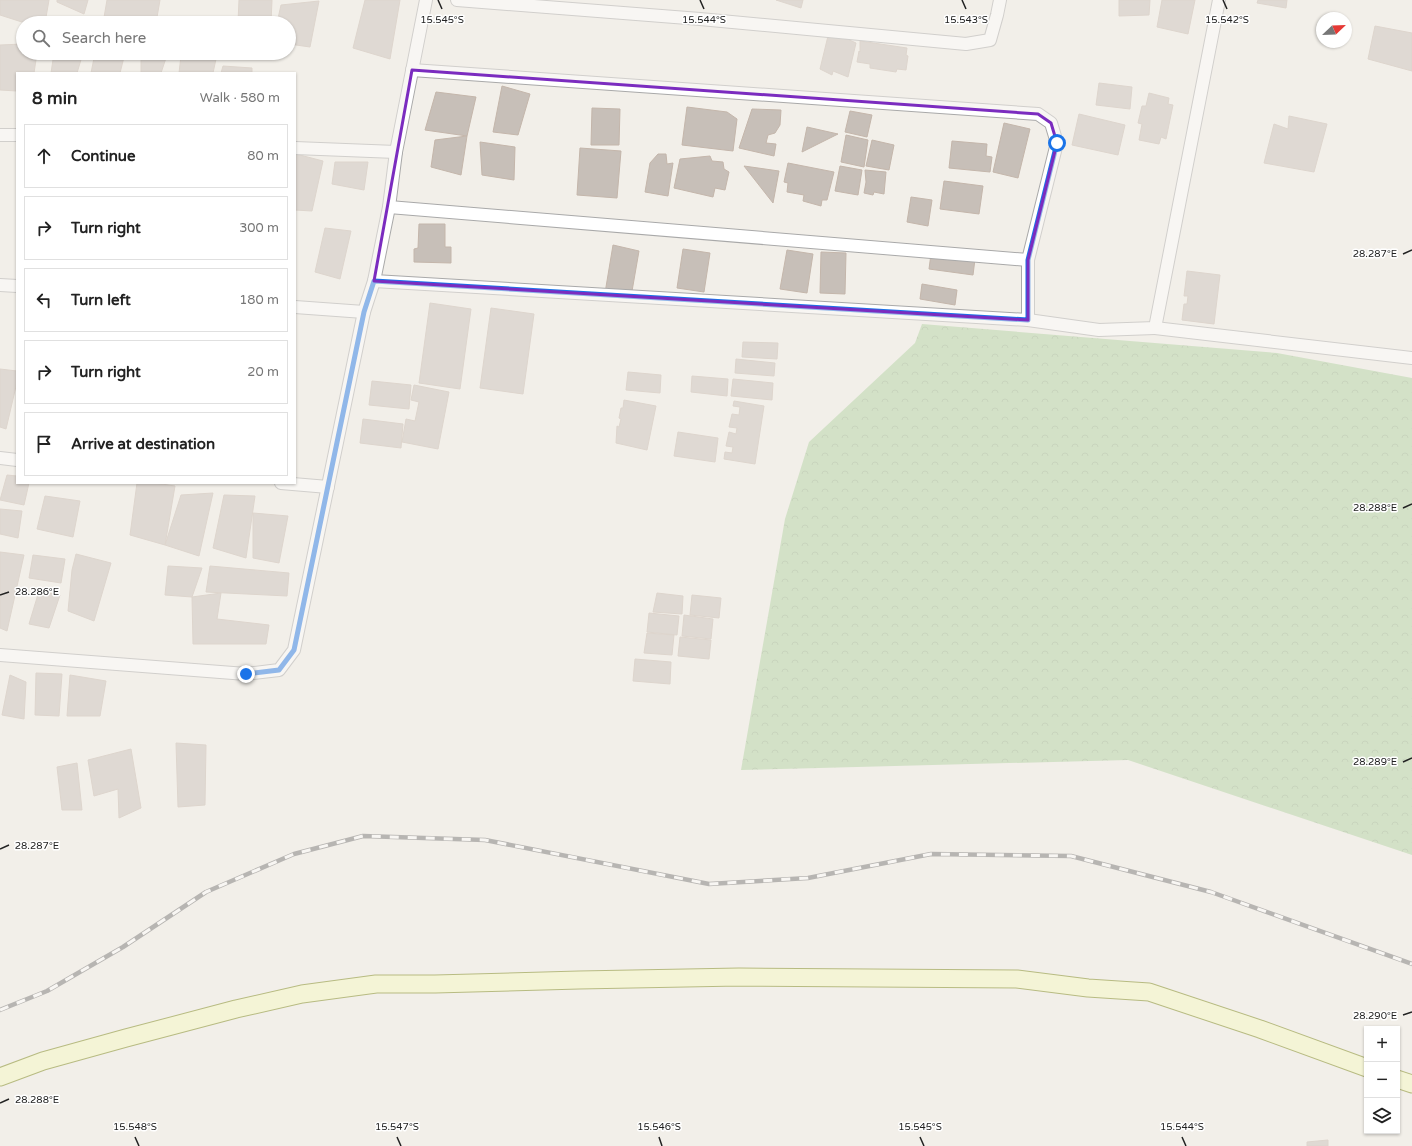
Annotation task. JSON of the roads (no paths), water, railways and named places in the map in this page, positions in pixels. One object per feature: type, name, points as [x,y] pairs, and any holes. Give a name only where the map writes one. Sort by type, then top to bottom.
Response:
[{"type":"street","points":[[0,655],[246,674],[279,670],[294,650],[364,312],[374,281],[389,207],[396,152],[426,0]]},
{"type":"street","points":[[457,0],[700,19],[966,44],[990,40],[998,15],[1000,0]]},
{"type":"street","points":[[1155,328],[1219,0]]},
{"type":"street","points":[[412,70],[1038,114],[1051,123],[1057,143],[1028,260],[1028,320]]},
{"type":"street","points":[[0,134],[16,135]]},
{"type":"street","points":[[296,148],[396,152]]},
{"type":"street","points":[[389,207],[1028,260]]},
{"type":"street","points":[[374,281],[1028,320],[1099,330],[1155,328],[1412,358]]},
{"type":"street","points":[[0,285],[16,286]]},
{"type":"street","points":[[296,307],[364,312]]},
{"type":"street","points":[[0,458],[16,460]]},
{"type":"street","points":[[293,484],[328,487]]},
{"type":"street","points":[[0,1077],[43,1061],[126,1038],[236,1008],[302,994],[376,984],[739,977],[1017,979],[1088,988],[1149,992],[1364,1067]]},
{"type":"street","points":[[1400,1080],[1412,1084]]},
{"type":"railway","points":[[0,1010],[47,991],[123,947],[206,892],[294,854],[363,836],[485,840],[709,884],[808,878],[931,854],[1071,856],[1211,892],[1412,964]]}]
